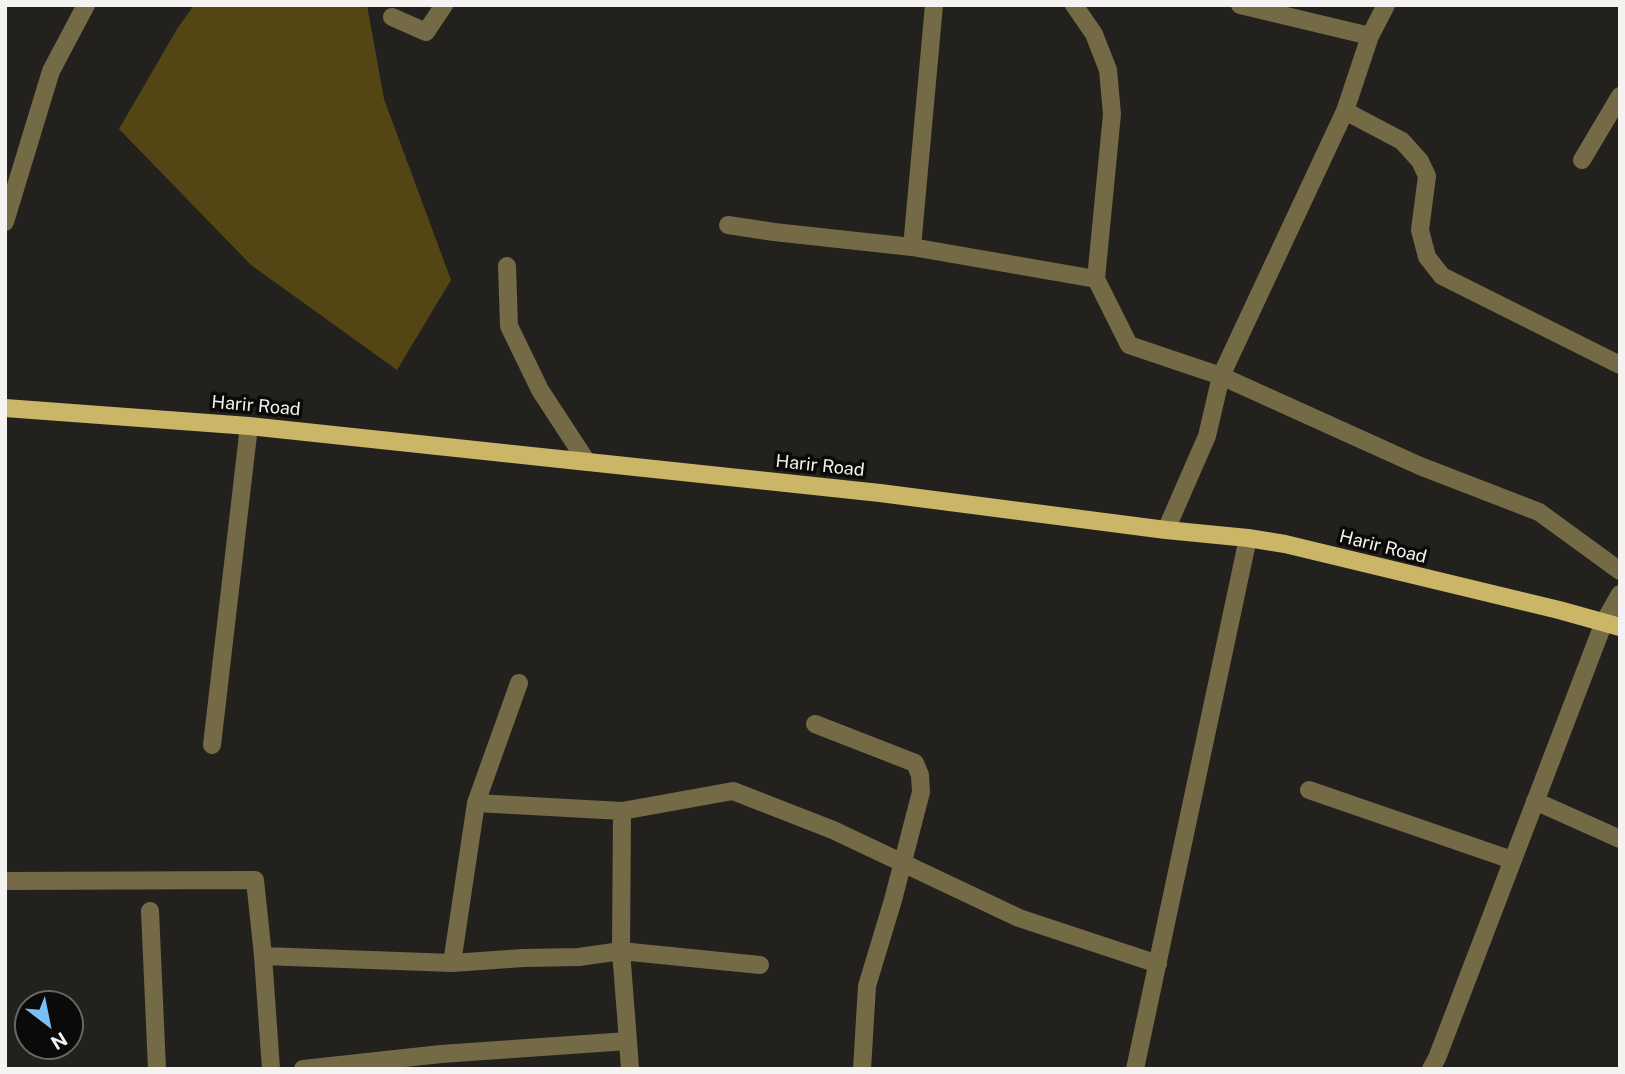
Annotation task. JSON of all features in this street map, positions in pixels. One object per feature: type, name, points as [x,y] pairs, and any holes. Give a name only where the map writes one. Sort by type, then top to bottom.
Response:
[{"type":"main road","name":"Harir Road","points":[[5,408],[249,426],[880,493],[1248,538],[1285,544],[1612,625]]},
{"type":"street","points":[[5,222],[51,71],[86,5]]},
{"type":"street","points":[[392,17],[426,32],[444,5]]},
{"type":"street","points":[[912,247],[934,5]]},
{"type":"street","points":[[1074,5],[1094,34],[1108,70],[1112,114],[1096,279],[1129,345],[1221,376],[1420,466],[1539,512],[1620,571]]},
{"type":"street","points":[[1240,5],[1370,36]]},
{"type":"street","points":[[1166,530],[1207,436],[1221,376],[1345,111],[1370,36],[1386,5]]},
{"type":"street","points":[[1582,160],[1620,96]]},
{"type":"street","points":[[1345,111],[1402,141],[1420,161],[1427,176],[1420,230],[1427,257],[1442,276],[1620,365]]},
{"type":"street","points":[[728,225],[912,247],[1096,279]]},
{"type":"street","points":[[507,266],[509,326],[540,390],[587,462]]},
{"type":"street","points":[[212,745],[249,426]]},
{"type":"street","points":[[1135,1069],[1248,538]]},
{"type":"street","points":[[1431,1069],[1535,801],[1612,625],[1620,594]]},
{"type":"street","points":[[452,963],[476,803],[519,683]]},
{"type":"street","points":[[815,724],[915,763],[920,775],[921,792],[867,986],[862,1069]]},
{"type":"street","points":[[1309,790],[1512,859]]},
{"type":"street","points":[[476,803],[622,811],[733,791],[833,830],[1019,918],[1158,964]]},
{"type":"street","points":[[1535,801],[1620,839]]},
{"type":"street","points":[[622,811],[621,951],[630,1069]]},
{"type":"street","points":[[5,881],[255,880],[271,1069]]},
{"type":"street","points":[[150,911],[157,1069]]},
{"type":"street","points":[[263,956],[452,963],[579,957],[621,951],[760,965]]},
{"type":"street","points":[[303,1069],[442,1062],[628,1041]]},
{"type":"shaded area","points":[[194,5],[367,5],[384,99],[451,280],[397,370],[251,265],[119,129],[177,29]]}]
